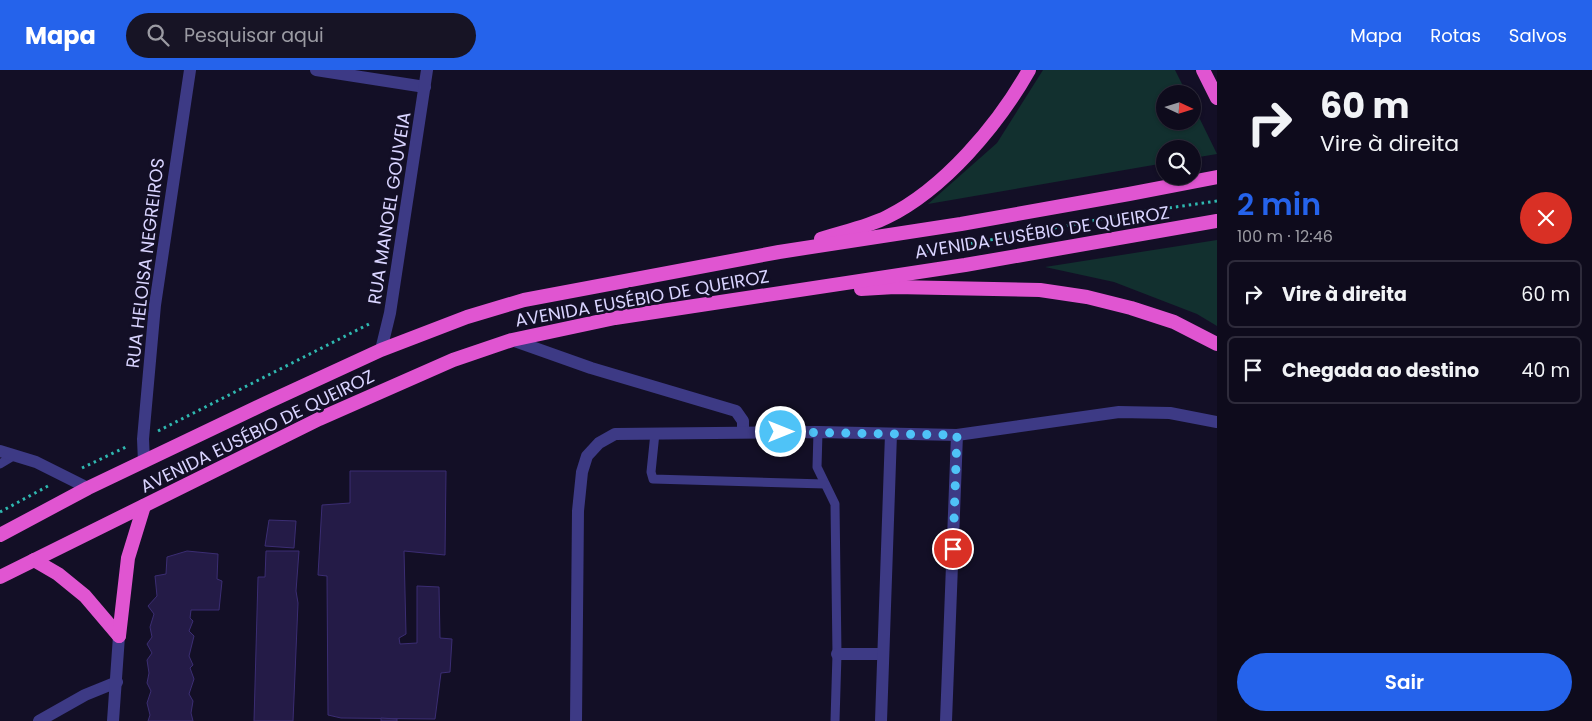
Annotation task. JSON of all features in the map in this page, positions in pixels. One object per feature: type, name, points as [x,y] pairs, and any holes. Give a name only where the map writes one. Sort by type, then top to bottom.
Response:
[{"type":"highway","points":[[779,252],[886,217],[944,179],[965,158],[1029,70]]},
{"type":"highway","points":[[1203,70],[1217,98]]},
{"type":"highway","name":"AVENIDA EUSÉBIO DE QUEIROZ","points":[[0,535],[88,488],[381,350],[467,317],[524,300],[779,252],[971,222],[1217,177]]},
{"type":"highway","name":"AVENIDA EUSÉBIO DE QUEIROZ","points":[[0,577],[319,419],[453,360],[512,340],[615,318],[965,265],[1217,221]]},
{"type":"highway","points":[[782,293],[895,287],[1040,290],[1087,297],[1131,308],[1174,322],[1217,344]]},
{"type":"highway","points":[[119,636],[128,558],[144,506]]},
{"type":"highway","points":[[34,560],[58,574],[85,596],[119,636]]},
{"type":"street","name":"RUA HELOISA NEGREIROS","points":[[144,462],[143,439],[155,305],[190,70]]},
{"type":"street","points":[[316,70],[425,87]]},
{"type":"street","name":"RUA MANOEL GOUVEIA","points":[[381,350],[390,313],[427,70]]},
{"type":"street","points":[[512,340],[591,368],[736,411],[743,421],[743,432]]},
{"type":"street","points":[[576,721],[578,511],[582,472],[587,456],[599,443],[615,434],[818,432],[957,435],[1119,412],[1170,414],[1217,422]]},
{"type":"street","points":[[881,721],[891,434]]},
{"type":"street","points":[[946,721],[957,435]]},
{"type":"street","points":[[0,450],[36,462],[88,488]]},
{"type":"street","points":[[113,721],[119,636]]},
{"type":"street","points":[[837,654],[883,654]]},
{"type":"street","points":[[38,721],[85,696],[117,682]]},
{"type":"lane","points":[[818,432],[817,467],[835,504],[837,654],[835,721]]},
{"type":"lane","points":[[655,433],[651,472],[653,479],[824,484]]},
{"type":"lane","points":[[0,464],[15,456]]},
{"type":"path","points":[[0,512],[66,476],[143,439],[390,313]]},
{"type":"green space","points":[[1043,70],[1175,70],[1182,85],[1156,85],[1156,130],[1201,130],[1201,121],[1217,154],[1201,157],[1201,140],[1156,140],[1156,165],[928,204],[997,143]]},
{"type":"green space","points":[[1217,240],[1217,326],[1197,314],[1114,282],[1045,267]]},
{"type":"building","points":[[350,471],[446,471],[445,555],[404,551],[406,634],[399,638],[400,644],[417,643],[417,586],[439,587],[440,638],[452,639],[450,672],[441,673],[435,719],[341,718],[328,715],[327,576],[318,575],[322,505],[350,503]]},
{"type":"building","points":[[269,520],[296,521],[294,548],[265,546]]},
{"type":"building","points":[[187,551],[218,554],[217,579],[222,581],[219,610],[191,610],[190,618],[193,621],[189,631],[194,636],[189,656],[193,665],[190,668],[194,679],[189,694],[193,701],[191,713],[193,721],[148,721],[150,715],[147,703],[151,691],[147,683],[149,673],[147,660],[152,653],[147,644],[152,637],[150,627],[154,614],[148,606],[157,596],[155,576],[166,574],[167,557]]},
{"type":"building","points":[[266,551],[299,551],[296,591],[298,603],[293,721],[254,721],[258,577],[265,577]]},
{"type":"building","points":[[381,718],[397,719],[397,721],[381,721]]},
{"type":"route","points":[[781,432],[957,435],[953,549]]}]
